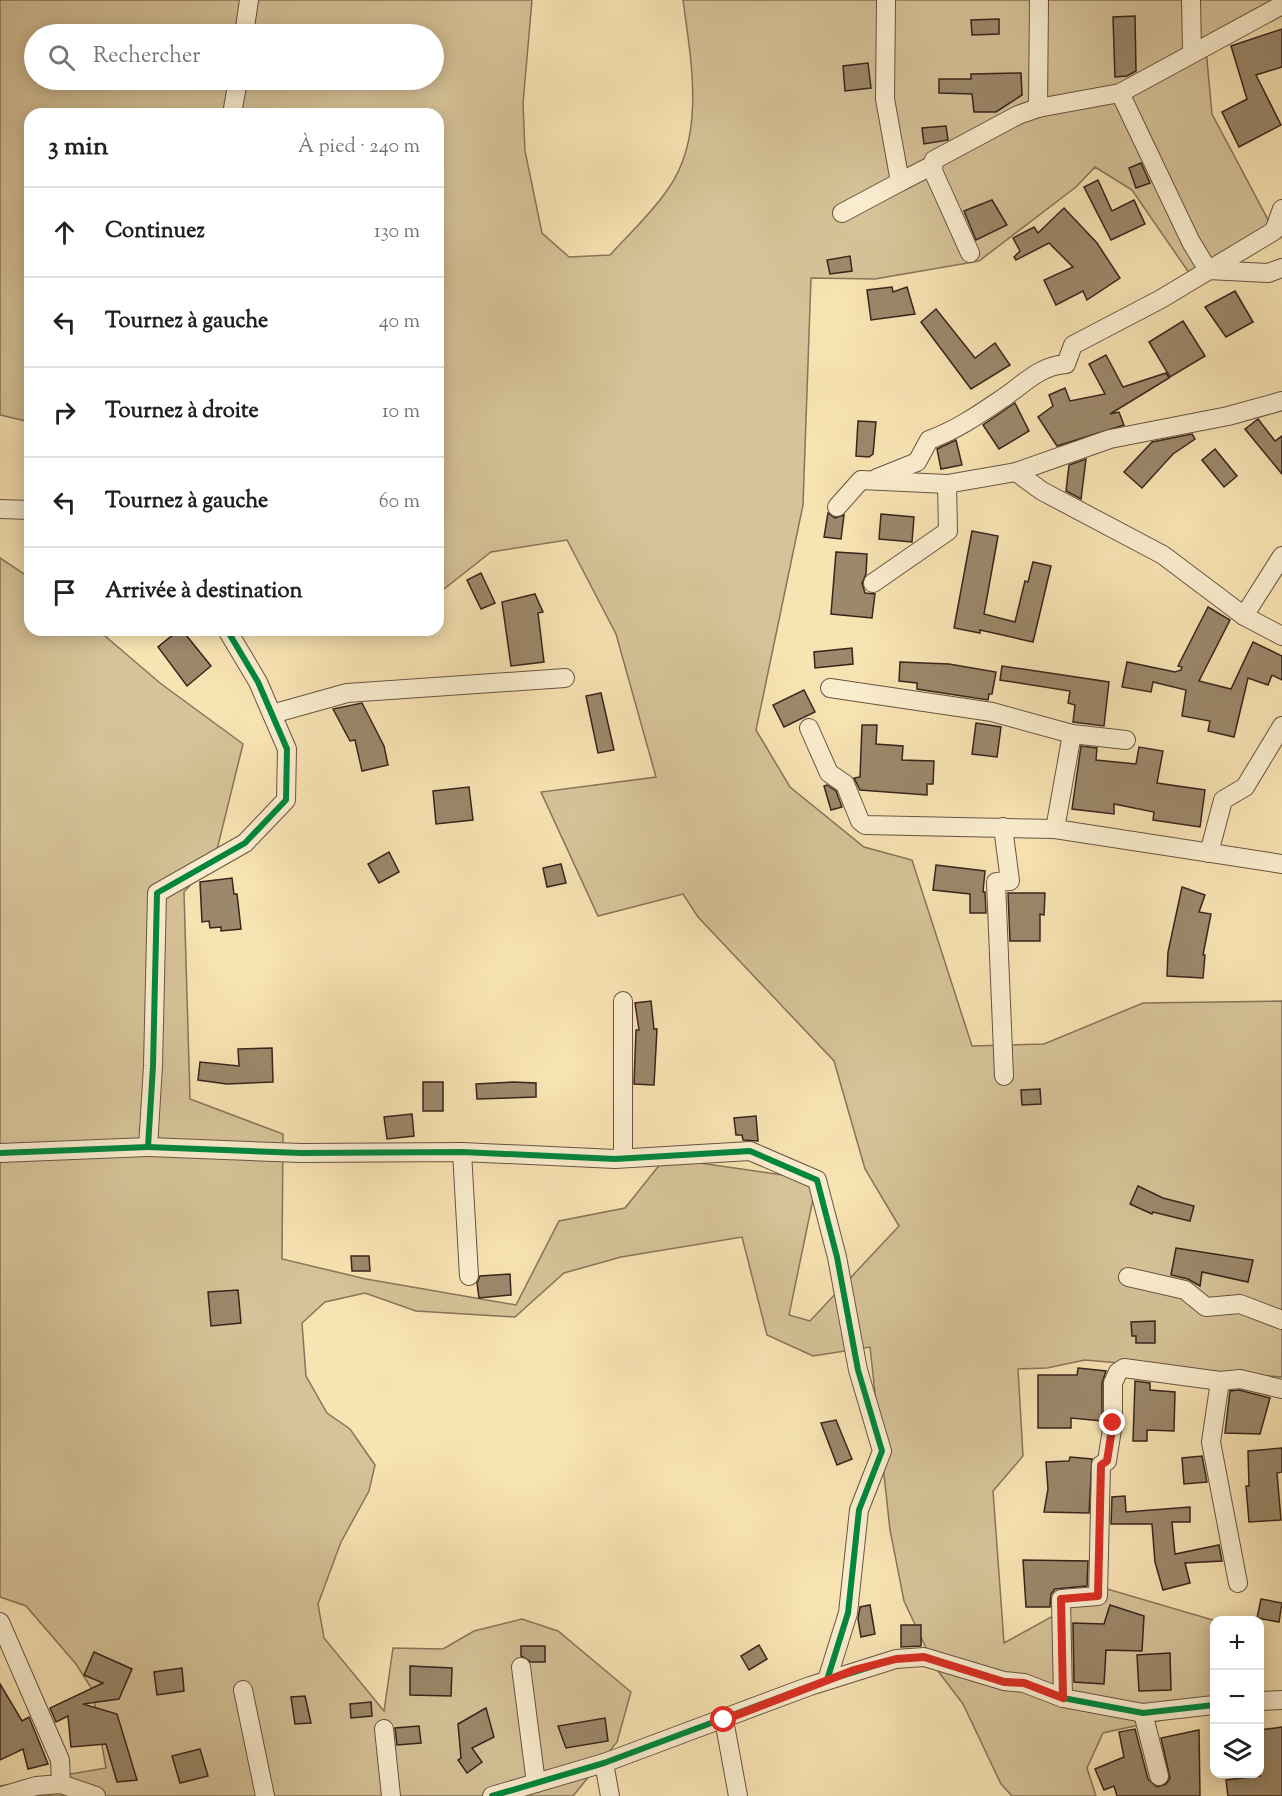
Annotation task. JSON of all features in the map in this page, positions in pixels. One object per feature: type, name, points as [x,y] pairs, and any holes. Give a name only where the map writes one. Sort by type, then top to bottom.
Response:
[{"type":"street","points":[[245,24],[249,0]]},
{"type":"street","points":[[886,0],[885,99],[900,182]]},
{"type":"street","points":[[1038,108],[1039,0]]},
{"type":"street","points":[[1191,0],[1192,52]]},
{"type":"street","points":[[970,253],[933,165],[934,160],[1018,115],[1038,108],[1120,93],[1282,5]]},
{"type":"street","points":[[233,108],[236,90]]},
{"type":"street","points":[[1120,93],[1191,242],[1208,270]]},
{"type":"street","points":[[842,213],[933,165]]},
{"type":"street","points":[[837,507],[858,482],[877,478],[916,462],[929,440],[954,431],[1033,374],[1056,365],[1066,364],[1073,345],[1161,299],[1274,231],[1282,209]]},
{"type":"street","points":[[1208,270],[1268,273],[1282,268]]},
{"type":"street","points":[[877,478],[947,484],[1016,472],[1110,439],[1228,416],[1282,401]]},
{"type":"street","points":[[1016,472],[1042,491],[1163,555],[1244,616],[1282,636]]},
{"type":"street","points":[[873,583],[948,531],[947,484]]},
{"type":"street","points":[[0,509],[24,510]]},
{"type":"street","points":[[1244,616],[1282,556]]},
{"type":"street","points":[[147,1147],[153,1066],[157,893],[245,843],[286,800],[287,749],[258,682],[231,636]]},
{"type":"street","points":[[272,714],[347,693],[565,678]]},
{"type":"street","points":[[830,688],[992,712],[1072,734],[1126,740]]},
{"type":"street","points":[[1209,853],[1223,800],[1245,787],[1282,726]]},
{"type":"street","points":[[809,728],[829,773],[845,784],[860,821],[865,825],[1055,829],[1282,864]]},
{"type":"street","points":[[1055,829],[1072,734]]},
{"type":"street","points":[[1004,827],[1010,881],[996,882],[1004,1076]]},
{"type":"street","points":[[623,1001],[623,1158]]},
{"type":"street","points":[[0,1153],[147,1147],[301,1153],[462,1152],[623,1158],[750,1151],[817,1180],[837,1257],[858,1370],[882,1451],[859,1510],[848,1613],[827,1680]]},
{"type":"street","points":[[462,1152],[469,1276]]},
{"type":"street","points":[[1128,1277],[1185,1290],[1206,1307],[1240,1304],[1282,1320]]},
{"type":"street","points":[[1063,1698],[1061,1599],[1098,1596],[1101,1465],[1107,1461],[1113,1423],[1115,1377],[1124,1368],[1220,1381],[1240,1379],[1282,1389]]},
{"type":"street","points":[[1220,1381],[1211,1442],[1238,1583]]},
{"type":"street","points":[[0,1622],[60,1760],[61,1784]]},
{"type":"street","points":[[492,1796],[604,1763],[827,1680],[896,1659],[924,1657],[1004,1682],[1024,1683],[1063,1698],[1143,1713],[1210,1706]]},
{"type":"street","points":[[521,1667],[536,1783]]},
{"type":"street","points":[[243,1690],[265,1796]]},
{"type":"street","points":[[1264,1701],[1282,1700]]},
{"type":"street","points":[[1143,1713],[1159,1776]]},
{"type":"street","points":[[724,1720],[738,1796]]},
{"type":"street","points":[[384,1729],[391,1796]]},
{"type":"street","points":[[604,1763],[610,1796]]},
{"type":"street","points":[[2,1796],[36,1786],[61,1784],[91,1796]]},
{"type":"shaded area","points":[[0,0],[532,0],[523,104],[525,151],[542,233],[569,257],[610,255],[655,206],[680,168],[688,146],[693,97],[683,0],[1282,0],[1206,49],[1212,114],[1274,231],[1194,280],[1132,190],[1095,167],[1076,187],[979,261],[875,279],[811,278],[803,505],[756,730],[790,787],[864,847],[912,860],[972,1046],[1044,1044],[1143,1003],[1282,1001],[1282,1377],[1085,1360],[1047,1368],[1018,1369],[1023,1456],[993,1491],[1004,1643],[1104,1588],[1210,1619],[1210,1707],[1194,1713],[1103,1733],[1087,1768],[1096,1796],[1012,1796],[1001,1784],[963,1704],[935,1667],[904,1601],[890,1530],[870,1347],[813,1356],[767,1335],[742,1237],[621,1257],[564,1273],[515,1317],[416,1311],[365,1293],[325,1302],[302,1323],[306,1376],[327,1413],[350,1429],[375,1465],[369,1491],[341,1542],[318,1604],[324,1638],[384,1711],[393,1648],[443,1649],[474,1631],[522,1619],[558,1631],[631,1692],[617,1742],[573,1796],[0,1796],[0,1786],[106,1768],[92,1689],[76,1664],[26,1606],[0,1597],[0,558],[24,574],[24,636],[105,636],[160,683],[243,744],[215,858],[184,892],[190,1099],[283,1134],[282,1259],[366,1279],[516,1305],[559,1221],[625,1208],[665,1158],[817,1180],[789,1315],[810,1321],[899,1226],[865,1169],[834,1061],[698,917],[683,894],[598,916],[541,792],[656,777],[616,634],[567,540],[491,552],[444,589],[444,108],[24,108],[24,421],[0,415]]},
{"type":"building","points":[[1135,16],[1136,71],[1127,76],[1115,77],[1113,17]]},
{"type":"building","points":[[999,19],[999,34],[972,35],[971,20]]},
{"type":"building","points":[[1282,29],[1282,67],[1256,75],[1281,125],[1239,147],[1222,112],[1247,99],[1231,46]]},
{"type":"building","points":[[868,63],[871,88],[845,91],[843,66]]},
{"type":"building","points":[[1021,73],[1022,95],[996,112],[974,112],[972,94],[939,93],[939,79],[971,79],[971,74]]},
{"type":"building","points":[[946,126],[948,140],[924,144],[922,128]]},
{"type":"building","points":[[1141,163],[1150,183],[1136,188],[1129,168]]},
{"type":"building","points":[[1098,180],[1112,211],[1134,200],[1145,224],[1111,240],[1084,187]]},
{"type":"building","points":[[992,200],[1007,225],[976,240],[964,211]]},
{"type":"building","points":[[1064,208],[1097,243],[1120,278],[1087,300],[1083,291],[1056,305],[1044,280],[1073,267],[1049,243],[1016,260],[1014,257],[1020,251],[1013,238],[1034,227],[1038,233]]},
{"type":"building","points":[[850,256],[852,271],[830,274],[827,260]]},
{"type":"building","points":[[892,287],[893,292],[907,287],[915,314],[871,320],[867,290]]},
{"type":"building","points":[[1235,291],[1253,322],[1226,337],[1205,307]]},
{"type":"building","points":[[936,309],[975,358],[995,343],[1010,365],[971,389],[921,322]]},
{"type":"building","points":[[1183,321],[1205,356],[1170,377],[1149,342]]},
{"type":"building","points":[[1106,355],[1123,387],[1166,373],[1169,378],[1110,414],[1119,412],[1124,425],[1057,446],[1038,417],[1053,406],[1049,395],[1065,388],[1070,401],[1105,394],[1089,364]]},
{"type":"building","points":[[1015,403],[1029,431],[999,449],[983,425]]},
{"type":"building","points":[[1258,419],[1275,441],[1282,436],[1282,474],[1245,429]]},
{"type":"building","points":[[858,421],[876,422],[873,454],[869,457],[856,456]]},
{"type":"building","points":[[1192,434],[1195,439],[1173,454],[1142,488],[1124,472],[1152,442]]},
{"type":"building","points":[[956,440],[962,465],[941,469],[937,449]]},
{"type":"building","points":[[1215,449],[1237,476],[1224,487],[1202,460]]},
{"type":"building","points":[[1086,459],[1081,499],[1066,491],[1069,465]]},
{"type":"building","points":[[828,513],[835,518],[844,515],[841,539],[824,537]]},
{"type":"building","points":[[881,514],[914,517],[912,542],[879,539]]},
{"type":"building","points":[[972,531],[998,536],[984,614],[1015,622],[1025,581],[1028,582],[1033,562],[1051,566],[1033,642],[980,630],[980,633],[954,628]]},
{"type":"building","points":[[836,552],[867,554],[866,574],[862,583],[865,593],[875,594],[872,618],[831,614]]},
{"type":"building","points":[[481,573],[495,603],[481,609],[467,580]]},
{"type":"building","points":[[535,594],[543,612],[538,613],[544,662],[511,666],[502,602]]},
{"type":"building","points":[[1208,607],[1230,620],[1199,681],[1231,689],[1253,642],[1282,656],[1282,680],[1272,675],[1268,685],[1248,678],[1234,737],[1208,731],[1210,721],[1182,716],[1186,690],[1153,682],[1151,692],[1122,687],[1127,662],[1175,672],[1181,670],[1182,667],[1178,666]]},
{"type":"building","points":[[172,636],[187,636],[211,666],[187,686],[158,647]]},
{"type":"building","points":[[852,648],[853,664],[815,668],[814,652]]},
{"type":"building","points":[[900,662],[949,664],[996,672],[992,694],[989,694],[988,700],[917,689],[917,683],[899,681]]},
{"type":"building","points":[[1002,666],[1109,682],[1104,726],[1073,722],[1075,705],[1068,703],[1070,691],[1000,680]]},
{"type":"building","points":[[804,690],[815,712],[784,727],[773,705]]},
{"type":"building","points":[[601,693],[614,750],[598,753],[586,696]]},
{"type":"building","points":[[362,703],[384,746],[388,765],[362,771],[355,740],[350,741],[333,709]]},
{"type":"building","points":[[976,723],[1001,727],[997,757],[972,754]]},
{"type":"building","points":[[862,725],[877,725],[876,744],[903,746],[902,760],[934,761],[933,784],[927,784],[927,795],[860,790],[854,778],[860,777]]},
{"type":"building","points":[[1081,746],[1097,748],[1096,760],[1136,764],[1139,747],[1163,751],[1157,783],[1205,790],[1200,827],[1153,820],[1154,812],[1114,804],[1114,814],[1072,809]]},
{"type":"building","points":[[827,785],[836,791],[842,807],[831,810],[824,786]]},
{"type":"building","points":[[469,787],[473,820],[436,824],[433,791]]},
{"type":"building","points":[[389,852],[399,872],[379,883],[368,864]]},
{"type":"building","points":[[561,864],[566,883],[547,887],[543,868]]},
{"type":"building","points":[[936,865],[985,871],[983,892],[985,892],[986,913],[970,913],[970,894],[933,890]]},
{"type":"building","points":[[232,878],[234,894],[237,894],[241,929],[221,931],[221,927],[210,928],[209,921],[202,922],[200,882]]},
{"type":"building","points":[[1182,887],[1205,895],[1199,912],[1211,914],[1203,955],[1205,955],[1203,978],[1167,976],[1168,952]]},
{"type":"building","points":[[1008,893],[1045,893],[1044,915],[1040,914],[1040,941],[1010,941]]},
{"type":"building","points":[[651,1001],[654,1029],[657,1029],[654,1085],[634,1084],[636,1030],[639,1030],[635,1003]]},
{"type":"building","points":[[272,1048],[273,1082],[227,1084],[198,1080],[200,1062],[239,1066],[238,1049]]},
{"type":"building","points":[[423,1082],[443,1082],[443,1111],[423,1111]]},
{"type":"building","points":[[536,1083],[536,1097],[477,1099],[476,1084]]},
{"type":"building","points":[[1040,1089],[1041,1104],[1022,1105],[1021,1090]]},
{"type":"building","points":[[412,1114],[414,1136],[387,1139],[384,1117]]},
{"type":"building","points":[[756,1116],[758,1141],[743,1140],[742,1135],[736,1135],[734,1118]]},
{"type":"building","points":[[1138,1186],[1163,1198],[1194,1206],[1190,1221],[1153,1212],[1152,1214],[1130,1204]]},
{"type":"building","points":[[1176,1248],[1253,1260],[1248,1282],[1202,1272],[1200,1286],[1188,1279],[1171,1275]]},
{"type":"building","points":[[351,1256],[369,1256],[370,1271],[352,1271]]},
{"type":"building","points":[[510,1274],[511,1295],[479,1298],[477,1283],[480,1276]]},
{"type":"building","points":[[238,1290],[241,1323],[211,1326],[208,1292]]},
{"type":"building","points":[[1155,1321],[1155,1343],[1136,1343],[1136,1336],[1132,1336],[1131,1322]]},
{"type":"building","points":[[1078,1368],[1106,1371],[1102,1383],[1102,1421],[1071,1418],[1071,1428],[1038,1428],[1038,1375],[1077,1375]]},
{"type":"building","points":[[1135,1381],[1150,1383],[1150,1390],[1175,1392],[1174,1431],[1147,1430],[1147,1441],[1133,1441]]},
{"type":"building","points":[[1239,1390],[1270,1398],[1260,1434],[1225,1433],[1230,1391]]},
{"type":"building","points":[[836,1420],[852,1459],[837,1465],[821,1423]]},
{"type":"building","points":[[1282,1448],[1282,1472],[1277,1473],[1281,1520],[1249,1522],[1246,1486],[1249,1486],[1248,1451]]},
{"type":"building","points":[[1202,1456],[1207,1482],[1184,1484],[1182,1458]]},
{"type":"building","points":[[1070,1457],[1092,1459],[1089,1513],[1044,1512],[1048,1489],[1046,1462],[1069,1461]]},
{"type":"building","points":[[1125,1496],[1126,1512],[1190,1507],[1190,1522],[1172,1522],[1175,1554],[1219,1545],[1222,1561],[1185,1563],[1190,1583],[1163,1590],[1155,1562],[1152,1524],[1111,1524],[1112,1497]]},
{"type":"building","points":[[1023,1560],[1088,1561],[1087,1586],[1055,1589],[1051,1594],[1050,1607],[1026,1607]]},
{"type":"building","points":[[1261,1599],[1282,1603],[1279,1622],[1257,1616]]},
{"type":"building","points":[[870,1605],[875,1634],[861,1637],[858,1619],[860,1607]]},
{"type":"building","points":[[1110,1605],[1144,1616],[1142,1651],[1106,1650],[1104,1684],[1074,1682],[1073,1623],[1104,1624]]},
{"type":"building","points":[[901,1625],[921,1625],[921,1646],[901,1647]]},
{"type":"building","points":[[759,1645],[767,1659],[749,1670],[741,1656]]},
{"type":"building","points":[[521,1646],[545,1646],[545,1662],[531,1662],[521,1656]]},
{"type":"building","points":[[94,1652],[132,1669],[119,1699],[83,1704],[117,1714],[137,1780],[117,1782],[106,1744],[71,1747],[68,1716],[56,1722],[50,1708],[103,1683],[84,1675]]},
{"type":"building","points":[[1170,1653],[1171,1690],[1139,1691],[1137,1655]]},
{"type":"building","points":[[410,1666],[452,1668],[451,1696],[410,1695]]},
{"type":"building","points":[[182,1668],[184,1691],[157,1695],[154,1672]]},
{"type":"building","points":[[0,1684],[22,1721],[29,1717],[48,1764],[28,1769],[23,1749],[0,1760]]},
{"type":"building","points":[[305,1696],[311,1723],[295,1724],[291,1697]]},
{"type":"building","points":[[371,1702],[372,1716],[351,1718],[350,1704]]},
{"type":"building","points":[[486,1708],[494,1737],[472,1748],[482,1762],[467,1773],[458,1760],[461,1758],[458,1724]]},
{"type":"building","points":[[605,1718],[608,1741],[566,1748],[558,1726]]},
{"type":"building","points":[[419,1726],[421,1743],[397,1745],[395,1728]]},
{"type":"building","points":[[1282,1727],[1282,1796],[1228,1796],[1226,1780],[1264,1778],[1264,1729]]},
{"type":"building","points":[[1135,1729],[1148,1779],[1157,1787],[1166,1784],[1170,1778],[1161,1738],[1199,1730],[1200,1796],[1117,1796],[1114,1786],[1104,1790],[1095,1769],[1124,1757],[1119,1732]]},
{"type":"building","points":[[200,1749],[208,1776],[180,1783],[172,1756]]},
{"type":"cycle path","points":[[0,1153],[148,1147],[153,1066],[157,893],[245,843],[286,800],[287,749],[258,682],[231,636]]},
{"type":"cycle path","points":[[148,1147],[301,1153],[462,1152],[615,1159],[750,1151],[817,1180],[837,1257],[858,1370],[882,1451],[859,1510],[848,1613],[827,1680]]},
{"type":"cycle path","points":[[492,1796],[604,1763],[810,1686],[896,1659],[924,1657],[1004,1681],[1024,1683],[1063,1698],[1143,1713],[1210,1705]]},
{"type":"route","points":[[724,1720],[854,1670],[896,1659],[924,1657],[1004,1682],[1024,1683],[1063,1698],[1060,1644],[1061,1599],[1098,1596],[1101,1465],[1107,1461],[1113,1423]]}]
